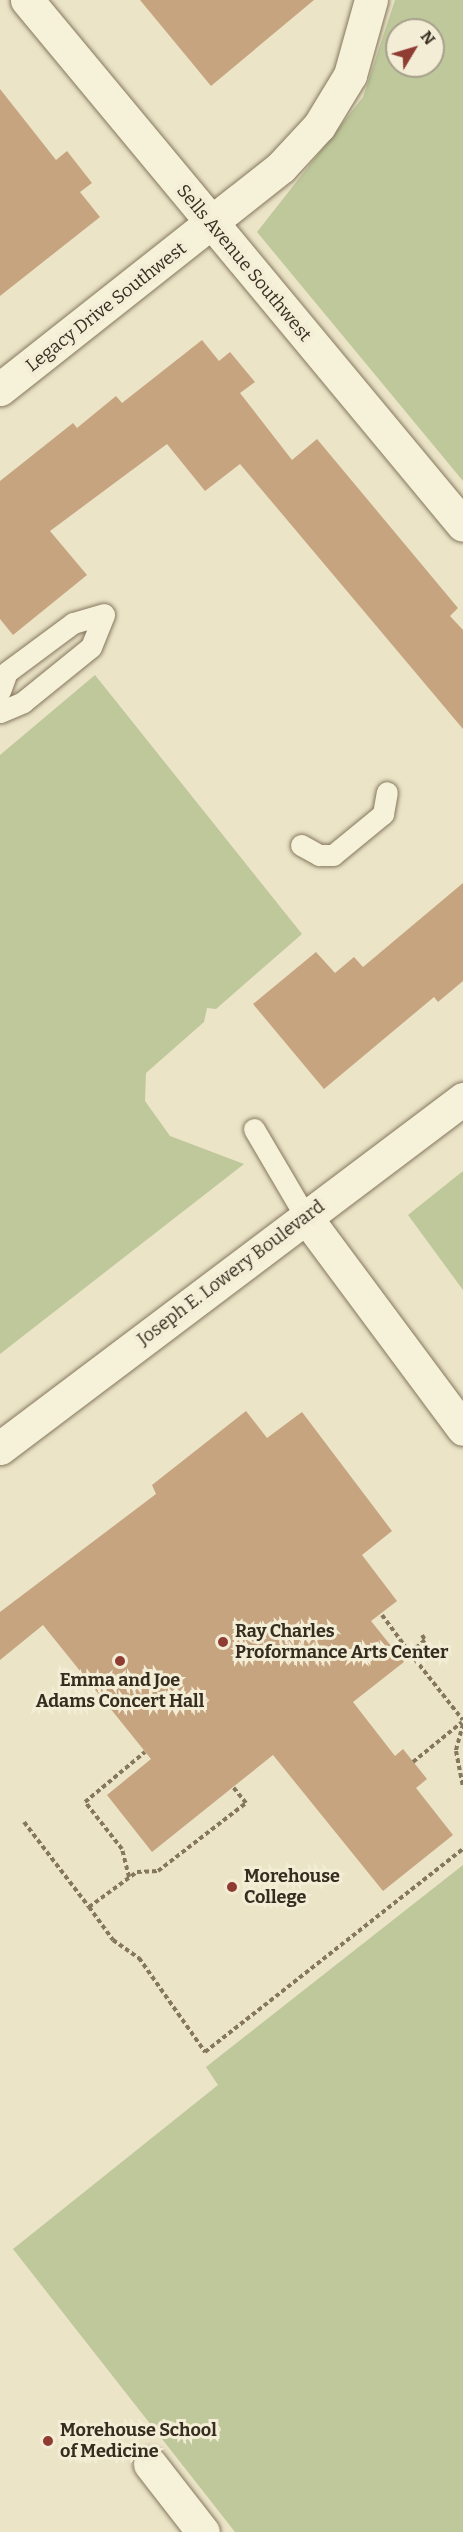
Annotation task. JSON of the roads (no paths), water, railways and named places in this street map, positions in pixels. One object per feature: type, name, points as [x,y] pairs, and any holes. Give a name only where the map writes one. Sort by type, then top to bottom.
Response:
[{"type":"street","name":"Sells Avenue Southwest","points":[[27,0],[463,525]]},
{"type":"street","name":"Legacy Drive Southwest","points":[[0,389],[212,225],[319,126],[350,75],[371,0]]},
{"type":"street","name":"Joseph E. Lowery Boulevard","points":[[0,1448],[463,1099]]},
{"type":"street","points":[[305,1216],[463,1429]]},
{"type":"street","points":[[150,2463],[203,2532]]},
{"type":"lane","points":[[0,691],[7,672],[73,623],[104,614],[91,647],[23,702],[0,712]]},
{"type":"lane","points":[[301,845],[319,855],[333,855],[383,814],[387,792]]},
{"type":"lane","points":[[254,1129],[305,1216]]},
{"type":"place","name":"Ray Charles Proformance Arts Center","points":[[223,1642]]},
{"type":"place","name":"Emma and Joe Adams Concert Hall","points":[[120,1661]]},
{"type":"place","name":"Morehouse College","points":[[232,1887]]},
{"type":"place","name":"Morehouse School of Medicine","points":[[48,2441]]}]
